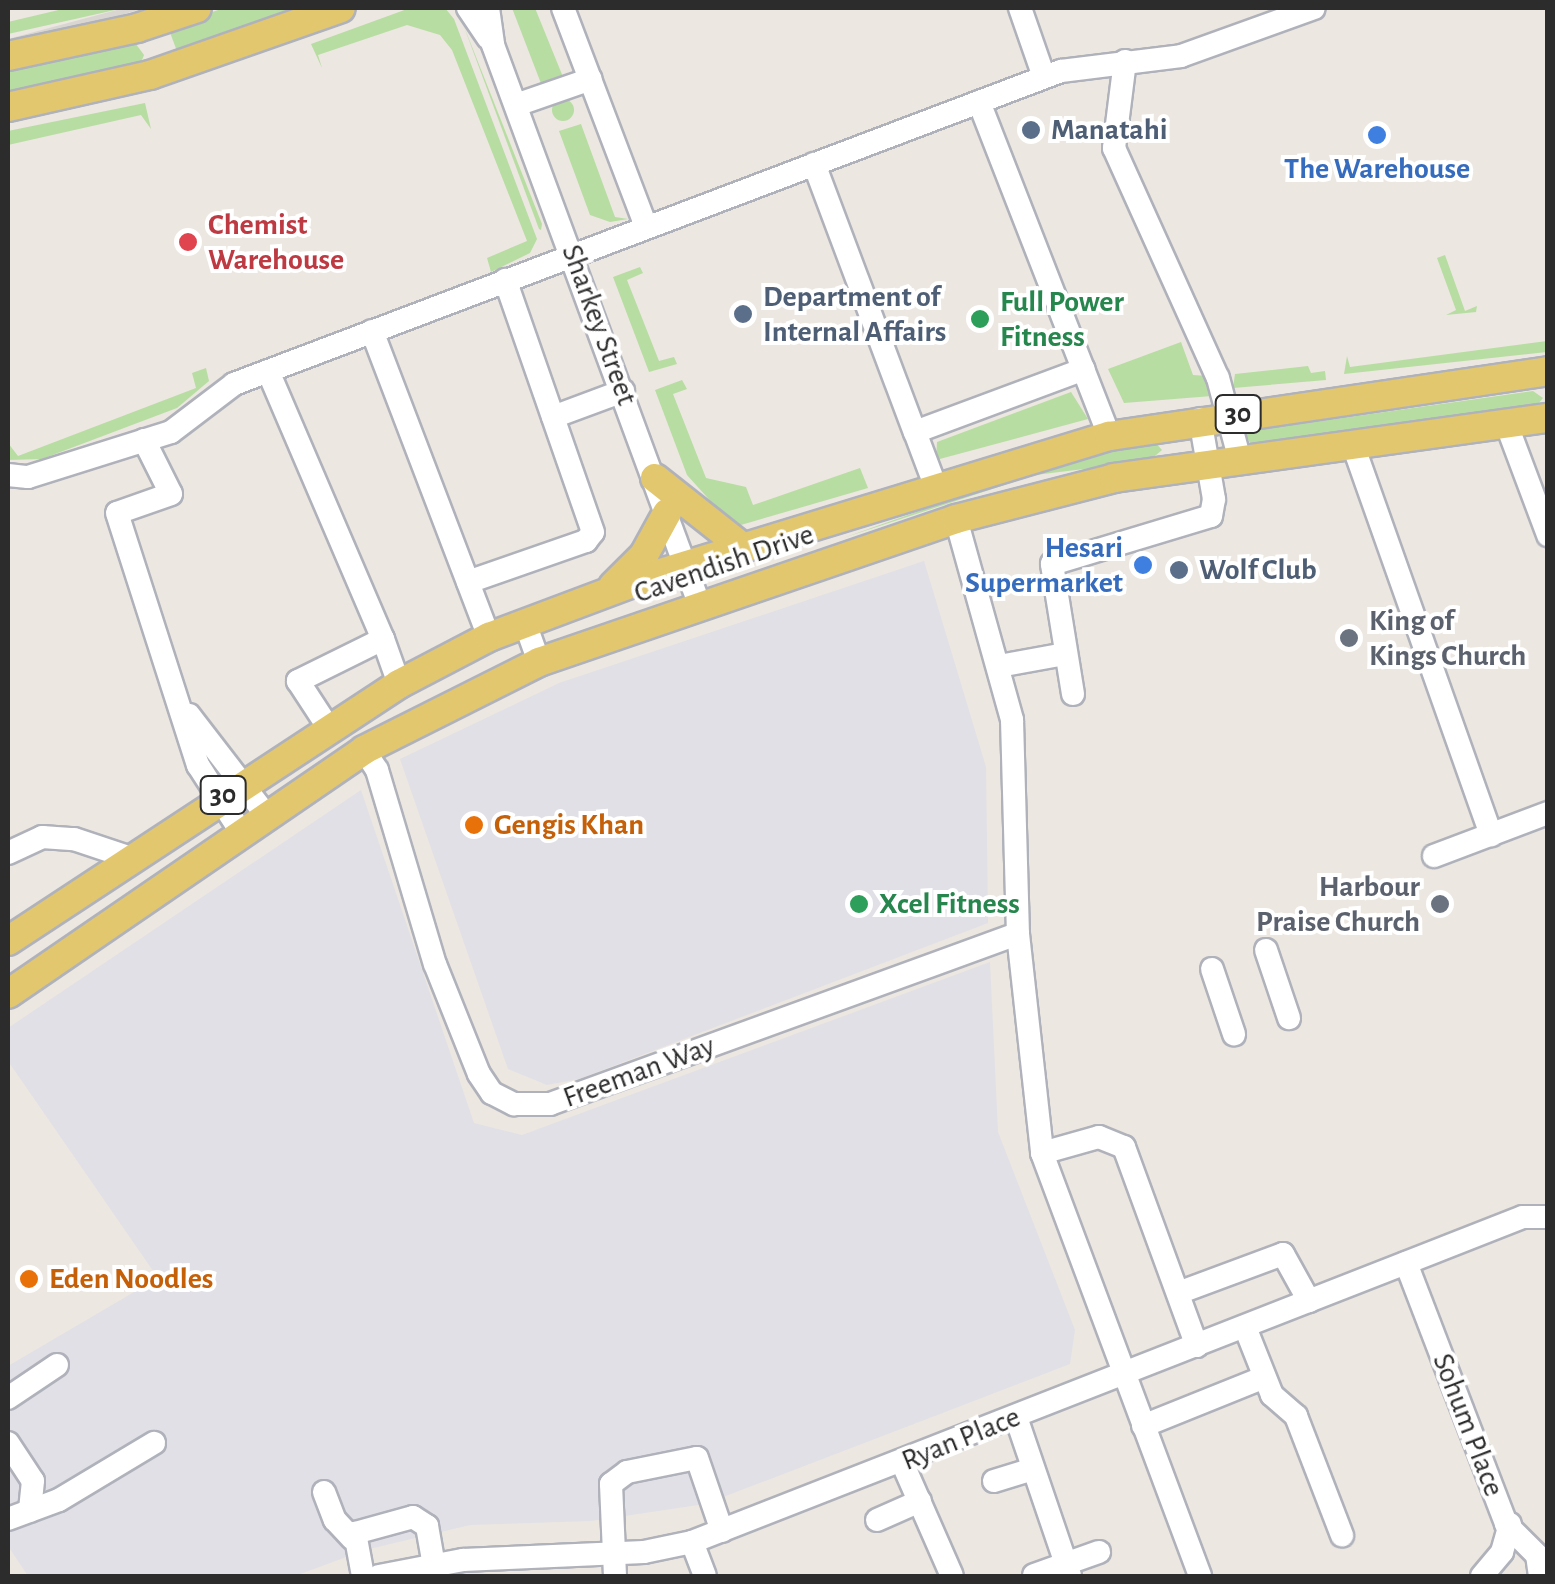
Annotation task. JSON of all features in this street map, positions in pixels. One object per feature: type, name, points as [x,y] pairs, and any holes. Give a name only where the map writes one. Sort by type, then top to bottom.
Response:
[{"type":"main road","points":[[8,56],[137,28],[197,8]]},
{"type":"main road","points":[[8,107],[150,75],[341,8]]},
{"type":"main road","points":[[137,28],[158,52],[150,75]]},
{"type":"main road","name":"Cavendish Drive","points":[[8,941],[242,782],[399,684],[489,637],[604,594],[935,485],[1110,436],[1200,419],[1548,371]]},
{"type":"main road","name":"Cavendish Drive","points":[[8,994],[364,750],[539,662],[956,519],[1208,461],[1548,418]]},
{"type":"main road","points":[[655,478],[741,546]]},
{"type":"main road","points":[[604,594],[644,555],[667,512]]},
{"type":"street","name":"Sharkey Street","points":[[468,8],[493,45],[574,255],[700,606]]},
{"type":"street","name":"Sharkey Street","points":[[488,8],[493,45]]},
{"type":"street","points":[[564,8],[646,227]]},
{"type":"street","points":[[1020,8],[1044,77]]},
{"type":"street","points":[[8,475],[28,478],[171,432],[224,390],[268,371],[1044,77],[1181,56],[1314,8]]},
{"type":"street","points":[[1125,62],[1114,148],[1218,378],[1239,457]]},
{"type":"street","points":[[516,105],[590,79]]},
{"type":"street","points":[[979,102],[1110,436]]},
{"type":"street","points":[[814,164],[935,485]]},
{"type":"street","points":[[468,582],[592,535],[506,280]]},
{"type":"street","points":[[372,332],[489,637]]},
{"type":"street","points":[[915,432],[1084,369]]},
{"type":"street","points":[[268,371],[399,684]]},
{"type":"street","points":[[553,416],[624,391]]},
{"type":"street","points":[[1072,694],[1049,574],[1055,558],[1211,516],[1208,461],[1200,419]]},
{"type":"street","points":[[1506,423],[1537,478],[1548,535]]},
{"type":"street","points":[[144,440],[172,494],[116,513],[216,800],[240,832]]},
{"type":"street","points":[[1353,444],[1491,835]]},
{"type":"street","points":[[956,519],[998,666],[1017,759],[1018,934],[1042,1153],[1200,1576]]},
{"type":"street","points":[[525,624],[539,662]]},
{"type":"street","points":[[328,727],[298,681],[382,639]]},
{"type":"street","points":[[998,666],[1064,654]]},
{"type":"street","points":[[186,712],[266,815]]},
{"type":"street","name":"Freeman Way","points":[[364,750],[479,1074],[492,1092],[514,1104],[550,1104],[1018,934]]},
{"type":"street","points":[[1434,856],[1548,813]]},
{"type":"street","points":[[8,853],[42,838],[74,838],[131,858]]},
{"type":"street","points":[[1266,950],[1289,1018]]},
{"type":"street","points":[[1212,969],[1234,1034]]},
{"type":"street","points":[[1042,1153],[1099,1137],[1124,1146],[1198,1346]]},
{"type":"street","name":"Ryan Place","points":[[388,1575],[426,1570],[614,1565],[692,1542],[1523,1217],[1548,1217]]},
{"type":"street","points":[[1178,1293],[1284,1254],[1309,1301]]},
{"type":"street","name":"Sohum Place","points":[[1406,1263],[1506,1524],[1537,1554],[1540,1576]]},
{"type":"street","points":[[1245,1327],[1272,1395],[1296,1416],[1342,1535]]},
{"type":"street","points":[[8,1398],[56,1366]]},
{"type":"street","points":[[1143,1426],[1265,1377]]},
{"type":"street","points":[[1016,1418],[1068,1570]]},
{"type":"street","points":[[8,1443],[33,1482],[30,1510]]},
{"type":"street","points":[[8,1519],[154,1444]]},
{"type":"street","points":[[614,1565],[611,1484],[627,1472],[692,1456],[704,1463],[722,1532]]},
{"type":"street","points":[[902,1462],[952,1576]]},
{"type":"street","points":[[994,1481],[1031,1470]]},
{"type":"street","points":[[324,1492],[352,1538],[363,1576]]},
{"type":"street","points":[[877,1520],[920,1502]]},
{"type":"street","points":[[352,1538],[360,1530],[420,1519],[426,1570]]},
{"type":"street","points":[[1482,1576],[1502,1552],[1506,1524],[1547,1546]]},
{"type":"street","points":[[692,1542],[705,1576]]},
{"type":"street","points":[[1034,1575],[1068,1570],[1099,1552]]},
{"type":"shaded area","points":[[124,8],[144,8],[80,28],[8,39]]},
{"type":"shaded area","points":[[924,561],[986,767],[988,923],[579,1079],[547,1085],[508,1069],[400,759],[559,683]]},
{"type":"shaded area","points":[[361,790],[474,1123],[522,1135],[990,962],[998,1132],[1075,1330],[1070,1364],[705,1504],[591,1521],[470,1525],[365,1550],[295,1576],[28,1576],[8,1546],[8,1366],[158,1278],[8,1061],[8,1028]]},
{"type":"green space","points":[[67,8],[124,8],[8,34],[8,22]]},
{"type":"green space","points":[[224,8],[316,8],[178,54],[168,27]]},
{"type":"green space","points":[[410,8],[445,8],[454,19],[537,239],[530,253],[491,272],[487,258],[527,241],[452,50],[440,35],[407,25],[318,55],[322,68],[311,44]]},
{"type":"green space","points":[[512,8],[535,8],[563,77],[542,86]]},
{"type":"green space","points":[[463,24],[542,224],[541,230],[539,229]]},
{"type":"green space","points":[[133,40],[144,55],[139,68],[8,98],[8,66]]},
{"type":"green space","points":[[563,99],[571,102],[571,118],[563,121],[555,118],[552,110],[555,102]]},
{"type":"green space","points":[[145,103],[151,129],[141,115],[8,145],[8,131]]},
{"type":"green space","points":[[581,124],[615,217],[628,219],[610,222],[590,215],[559,131]]},
{"type":"green space","points":[[1445,255],[1465,311],[1477,306],[1476,312],[1446,315],[1456,310],[1437,258]]},
{"type":"green space","points":[[640,267],[643,273],[627,280],[659,361],[674,357],[677,364],[649,372],[613,277]]},
{"type":"green space","points":[[1547,341],[1547,352],[1344,374],[1347,356],[1350,367]]},
{"type":"green space","points":[[1181,342],[1193,375],[1208,376],[1212,396],[1124,403],[1108,369]]},
{"type":"green space","points":[[1308,366],[1311,373],[1325,371],[1326,380],[1233,388],[1235,374]]},
{"type":"green space","points":[[206,368],[209,381],[177,408],[42,459],[8,460],[8,443],[18,456],[196,388],[192,373]]},
{"type":"green space","points":[[682,380],[687,389],[673,394],[706,478],[746,487],[753,505],[860,468],[868,488],[734,527],[687,475],[655,390]]},
{"type":"green space","points":[[1533,391],[1543,398],[1537,405],[1250,443],[1244,432]]},
{"type":"green space","points":[[1071,392],[1088,419],[936,460],[937,442]]},
{"type":"green space","points":[[1154,441],[1162,450],[1149,461],[1035,475],[843,538],[1052,464]]},
{"type":"place","name":"Manatahi","points":[[1031,130]]},
{"type":"place","name":"The Warehouse","points":[[1377,135]]},
{"type":"place","name":"Chemist Warehouse","points":[[188,242]]},
{"type":"place","name":"Department of Internal Affairs","points":[[743,314]]},
{"type":"place","name":"Full Power Fitness","points":[[980,319]]},
{"type":"place","name":"Hesari Supermarket","points":[[1143,565]]},
{"type":"place","name":"Wolf Club","points":[[1179,570]]},
{"type":"place","name":"King of Kings Church","points":[[1349,638]]},
{"type":"place","name":"Gengis Khan","points":[[474,825]]},
{"type":"place","name":"Xcel Fitness","points":[[859,904]]},
{"type":"place","name":"Harbour Praise Church","points":[[1440,904]]},
{"type":"place","name":"Eden Noodles","points":[[29,1279]]}]
